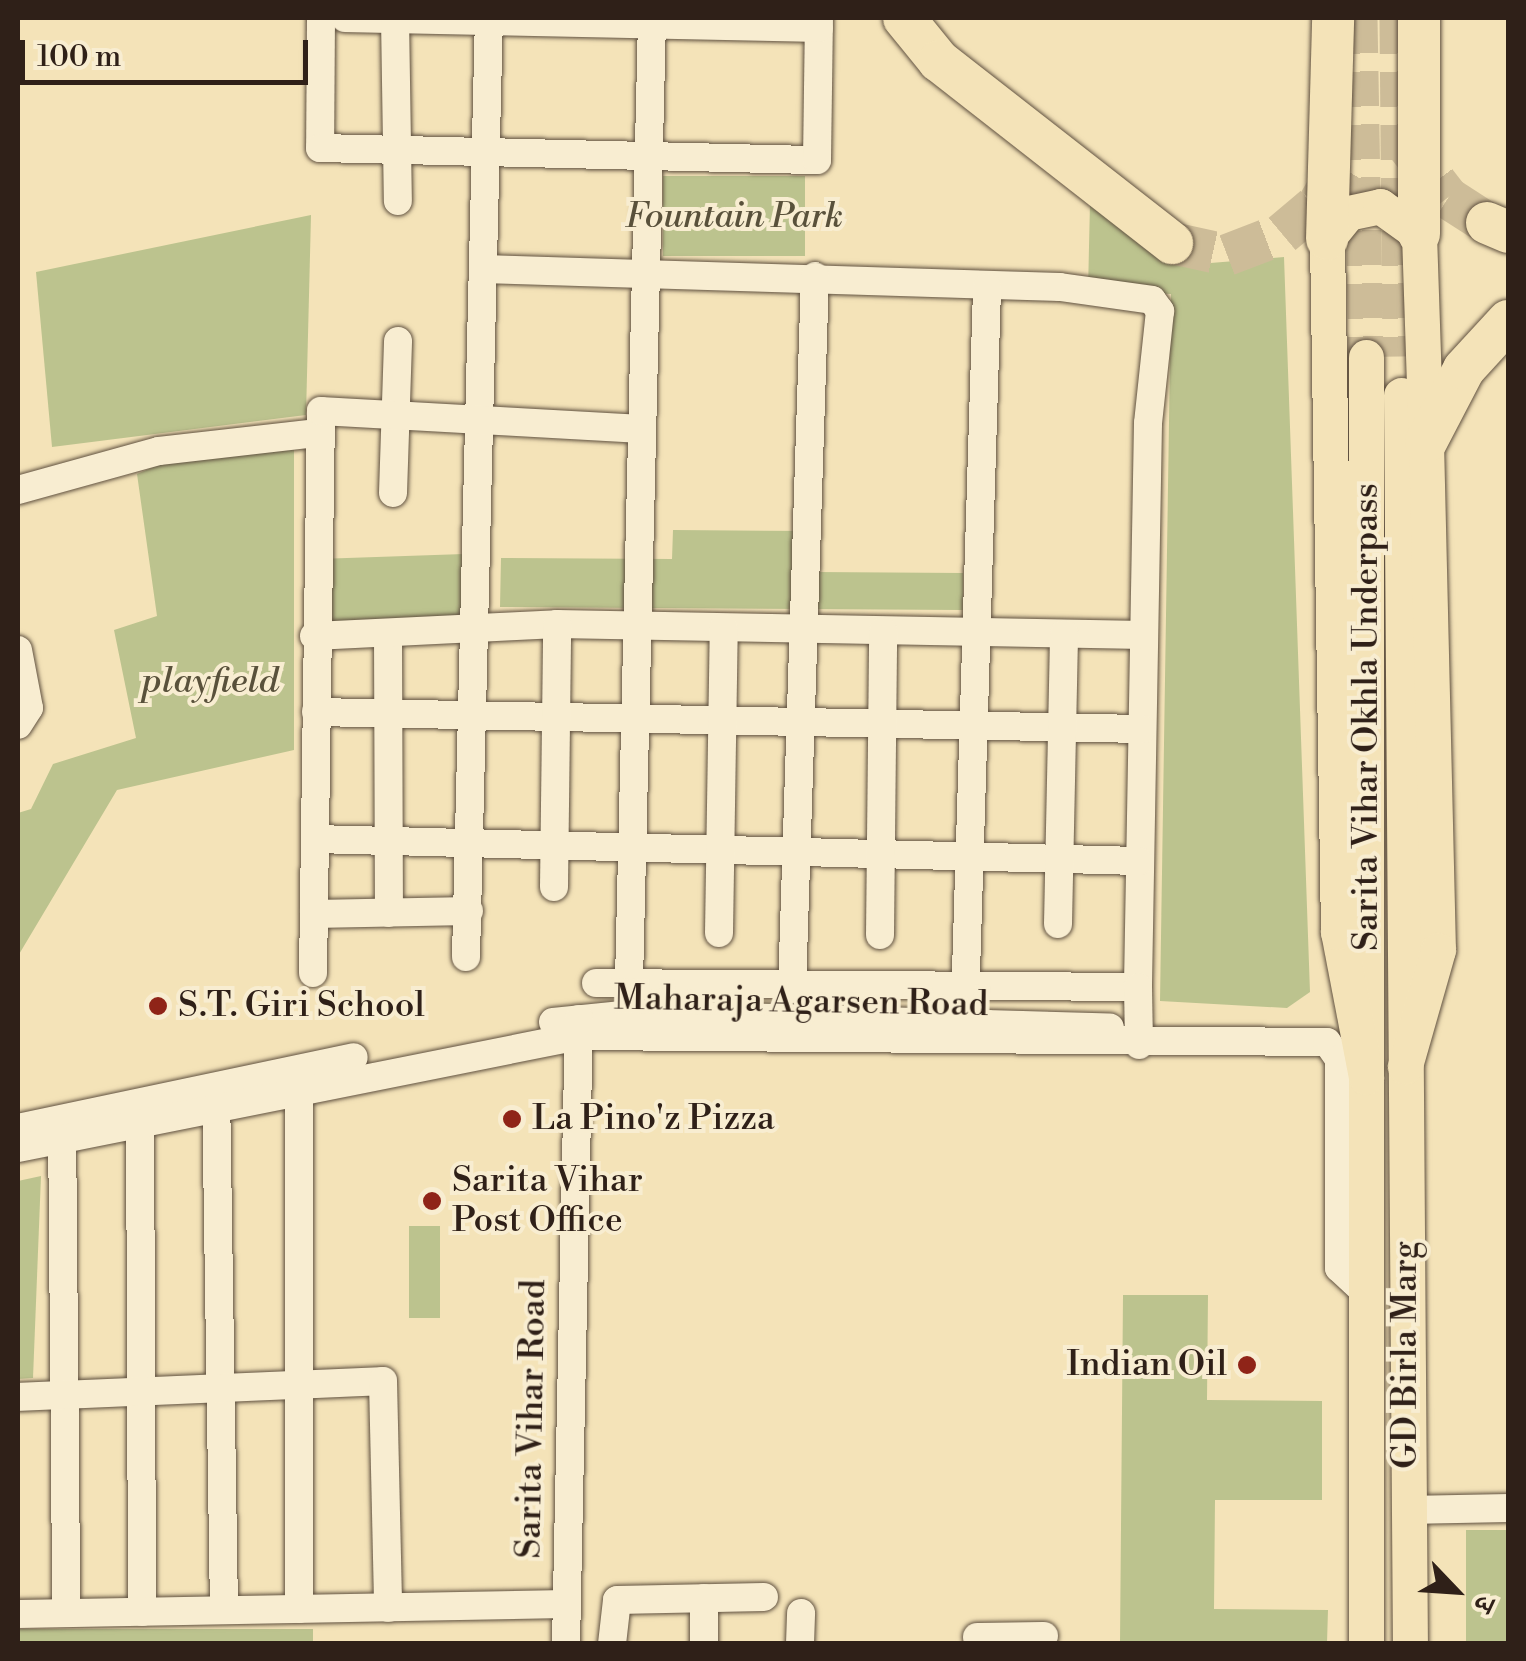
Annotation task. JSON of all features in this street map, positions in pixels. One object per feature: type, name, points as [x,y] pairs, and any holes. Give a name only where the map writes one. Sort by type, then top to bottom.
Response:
[{"type":"highway","points":[[1419,18],[1419,234]]},
{"type":"highway","points":[[1327,239],[1331,20]]},
{"type":"highway","points":[[908,23],[1069,169],[1172,243]]},
{"type":"highway","points":[[1426,442],[1464,369],[1508,321]]},
{"type":"main road","points":[[1366,1077],[1344,979],[1327,239],[1348,213],[1380,206],[1419,234],[1426,442],[1438,950],[1405,1066]]},
{"type":"main road","name":"Sarita Vihar Okhla Underpass","points":[[1366,1077],[1383,356],[1405,1066]]},
{"type":"main road","name":"GD Birla Marg","points":[[1405,1066],[1410,1644]]},
{"type":"main road","name":"GD Birla Marg","points":[[1366,1077],[1366,1644]]},
{"type":"street","points":[[321,18],[320,148],[396,154],[817,160],[819,23],[345,18]]},
{"type":"street","points":[[395,19],[398,201]]},
{"type":"street","points":[[466,957],[473,711],[481,628],[489,20]]},
{"type":"street","points":[[629,980],[652,22]]},
{"type":"street","points":[[484,268],[815,276],[1080,291],[1152,300],[1160,312],[1144,635],[1139,1037]]},
{"type":"street","points":[[792,990],[815,276]]},
{"type":"street","points":[[965,1031],[987,287]]},
{"type":"street","points":[[392,493],[398,342]]},
{"type":"street","points":[[314,973],[314,636],[321,412],[641,429]]},
{"type":"street","points":[[18,490],[159,452],[318,433]]},
{"type":"street","points":[[314,636],[557,624],[1144,635]]},
{"type":"street","points":[[554,887],[557,624]]},
{"type":"street","points":[[719,933],[724,628]]},
{"type":"street","points":[[880,935],[883,631]]},
{"type":"street","points":[[388,634],[389,913]]},
{"type":"street","points":[[1058,924],[1064,634]]},
{"type":"street","points":[[18,650],[29,708],[18,724]]},
{"type":"street","points":[[316,712],[557,712],[720,720],[972,719],[1062,728],[1142,729]]},
{"type":"street","points":[[315,839],[470,839],[718,852],[881,852],[969,859],[1139,862]]},
{"type":"street","points":[[314,914],[470,911]]},
{"type":"street","name":"Maharaja Agarsen Road","points":[[1139,1037],[1326,1029],[1339,1016],[1344,979]]},
{"type":"street","points":[[596,982],[629,980],[792,990],[1138,987]]},
{"type":"street","name":"Maharaja Agarsen Road","points":[[18,1148],[63,1128],[140,1110],[299,1076],[579,1026],[965,1031],[1334,1048],[1339,1268],[1365,1292]]},
{"type":"street","name":"Sarita Vihar Road","points":[[566,1644],[579,1026]]},
{"type":"street","points":[[299,1076],[299,1609]]},
{"type":"street","points":[[217,1095],[224,1610]]},
{"type":"street","points":[[140,1110],[142,1612]]},
{"type":"street","name":"Maharaja Agarsen Road","points":[[18,1128],[63,1128]]},
{"type":"street","points":[[63,1128],[69,1397],[66,1613]]},
{"type":"street","points":[[18,1397],[69,1397],[297,1379],[383,1381],[388,1608]]},
{"type":"street","points":[[1407,1510],[1508,1508]]},
{"type":"street","points":[[612,1644],[618,1600],[764,1597]]},
{"type":"street","points":[[704,1598],[704,1644]]},
{"type":"street","points":[[18,1614],[566,1604]]},
{"type":"street","points":[[800,1644],[801,1613]]},
{"type":"street","points":[[977,1638],[1044,1636]]},
{"type":"green space","name":"Fountain Park","points":[[663,176],[805,176],[805,256],[663,256]]},
{"type":"green space","points":[[1090,203],[1155,256],[1186,265],[1284,257],[1310,992],[1287,1008],[1160,1001],[1171,294],[1088,291]]},
{"type":"green space","points":[[311,215],[306,415],[52,447],[36,272]]},
{"type":"green space","name":"playfield","points":[[294,445],[294,750],[117,790],[18,956],[18,813],[31,809],[53,764],[136,738],[114,630],[157,616],[137,474],[184,454]]},
{"type":"green space","points":[[673,530],[814,531],[815,572],[963,573],[963,610],[500,607],[501,558],[672,559]]},
{"type":"green space","points":[[464,554],[466,621],[327,626],[325,559]]},
{"type":"green space","points":[[41,1176],[33,1378],[18,1379],[18,1181]]},
{"type":"green space","points":[[409,1226],[440,1226],[440,1318],[409,1318]]},
{"type":"green space","points":[[1123,1295],[1208,1295],[1207,1400],[1322,1401],[1322,1500],[1215,1500],[1214,1609],[1328,1610],[1327,1643],[1120,1643]]},
{"type":"green space","points":[[1466,1530],[1508,1530],[1508,1643],[1466,1643]]},
{"type":"green space","points":[[18,1629],[313,1629],[313,1644],[18,1644]]},
{"type":"tunnel","points":[[1360,18],[1366,357]]},
{"type":"tunnel","points":[[1397,18],[1400,356]]},
{"type":"tunnel","points":[[1172,243],[1227,255],[1282,234],[1319,203],[1361,131]]},
{"type":"tunnel","points":[[1397,132],[1448,198],[1487,223]]},
{"type":"place","name":"S.T. Giri School","points":[[158,1006]]},
{"type":"place","name":"La Pino'z Pizza","points":[[512,1119]]},
{"type":"place","name":"Sarita Vihar Post Office","points":[[432,1201]]},
{"type":"place","name":"Indian Oil","points":[[1247,1365]]}]
